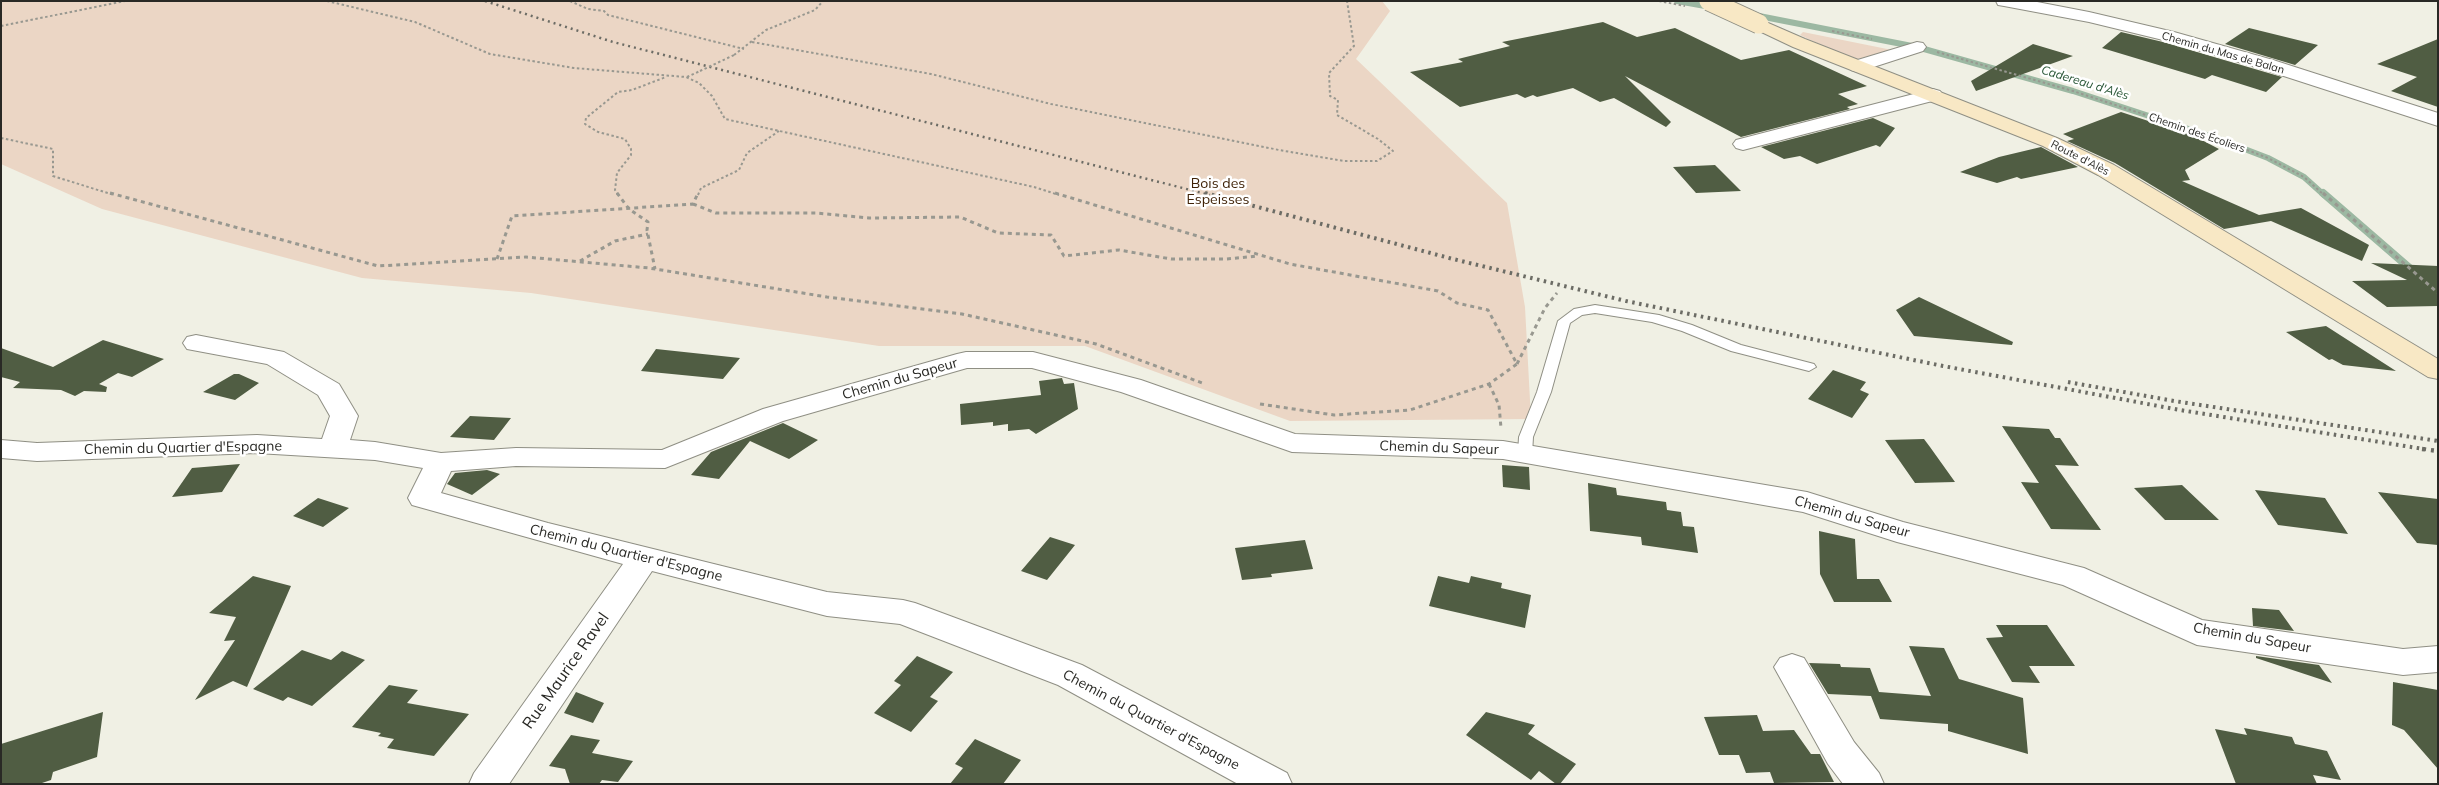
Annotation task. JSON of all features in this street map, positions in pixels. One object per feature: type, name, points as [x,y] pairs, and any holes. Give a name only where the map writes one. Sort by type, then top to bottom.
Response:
[{"type":"main road","name":"Route d'Alès","points":[[1709,1],[1858,66],[2050,142],[2106,170],[2434,370]]},
{"type":"street","name":"Chemin du Mas de Balan","points":[[2004,1],[2168,36],[2266,64],[2438,120]]},
{"type":"street","points":[[1858,66],[1917,47]]},
{"type":"street","points":[[1743,144],[1932,95]]},
{"type":"street","points":[[196,343],[275,358],[329,390],[344,416],[332,448]]},
{"type":"street","name":"Chemin du Sapeur","points":[[441,462],[516,457],[665,459],[773,415],[966,360],[1032,360],[1131,386],[1292,443],[1514,452],[1807,502],[1897,531],[2074,576],[2197,632],[2403,662],[2438,659]]},
{"type":"street","name":"Chemin du Quartier d'Espagne","points":[[1,449],[37,452],[256,444],[375,451],[441,462],[423,498],[548,534],[828,604],[902,612],[1070,675],[1273,784]]},
{"type":"street","name":"Rue Maurice Ravel","points":[[488,784],[644,558]]},
{"type":"street","points":[[1792,666],[1841,753],[1865,784]]},
{"type":"lane","points":[[1514,452],[1526,437],[1544,392],[1564,321],[1578,312],[1595,309],[1654,318],[1687,328],[1736,348],[1809,367]]},
{"type":"path","points":[[1,26],[125,1]]},
{"type":"path","points":[[327,1],[415,22],[490,54],[574,68],[686,77],[699,83],[712,96],[725,119],[1034,187],[1290,264],[1438,291],[1457,303],[1488,310],[1517,364]]},
{"type":"path","points":[[570,1],[588,8],[604,11],[608,15],[744,49]]},
{"type":"path","points":[[686,77],[734,55],[766,30],[815,10],[823,1]]},
{"type":"path","points":[[752,42],[873,62],[1051,104],[1279,150],[1344,161],[1378,161],[1393,151],[1378,138],[1337,115],[1338,100],[1330,96],[1329,73],[1354,46],[1347,1]]},
{"type":"path","points":[[1659,1],[1686,6]]},
{"type":"path","name":"Chemin des Écoliers","points":[[1825,30],[1917,47],[2073,91],[2216,138],[2268,158],[2304,177],[2438,293]]},
{"type":"path","points":[[654,269],[648,234],[648,222],[627,207],[615,190],[614,182],[617,173],[631,155],[631,149],[625,140],[590,128],[586,124],[586,118],[618,92],[632,90],[669,76]]},
{"type":"path","points":[[693,204],[701,188],[739,170],[747,153],[779,131]]},
{"type":"path","points":[[1,138],[53,149],[53,176],[378,266],[526,257],[654,269],[827,297],[962,314],[1096,344],[1213,387]]},
{"type":"path","points":[[497,258],[512,216],[693,204],[716,213],[816,213],[868,218],[960,217],[998,233],[1051,235],[1064,256],[1119,250],[1171,259],[1227,259],[1260,255]]},
{"type":"path","points":[[579,261],[615,240],[648,234]]},
{"type":"path","points":[[1259,404],[1334,415],[1410,410],[1489,384],[1517,364],[1545,308],[1557,293]]},
{"type":"path","points":[[1489,384],[1499,405],[1514,452]]},
{"type":"green space","name":"Bois des Espeisses","points":[[1,1],[1382,1],[1390,11],[1356,59],[1507,203],[1525,307],[1531,419],[1290,421],[1085,346],[879,346],[531,293],[362,278],[102,209],[1,164]]},
{"type":"green space","points":[[1803,32],[1897,51],[1857,59],[1842,55],[1800,35]]},
{"type":"building","points":[[1603,22],[1637,37],[1675,28],[1741,60],[1789,50],[1867,86],[1838,94],[1858,104],[1847,107],[1850,109],[1741,137],[1625,76],[1671,122],[1666,127],[1614,98],[1600,102],[1573,88],[1537,97],[1533,95],[1525,98],[1517,94],[1460,107],[1410,72],[1463,62],[1458,59],[1510,46],[1502,42]]},
{"type":"building","points":[[2249,28],[2318,45],[2295,65],[2225,44]]},
{"type":"building","points":[[2121,32],[2163,42],[2282,77],[2266,92],[2212,75],[2205,79],[2102,48]]},
{"type":"building","points":[[2438,39],[2438,107],[2391,91],[2417,77],[2377,64]]},
{"type":"building","points":[[2033,44],[2073,56],[1976,91],[1971,81]]},
{"type":"building","points":[[2121,112],[2194,136],[2219,149],[2185,170],[2190,180],[2182,181],[2259,215],[2301,208],[2369,245],[2362,261],[2271,221],[2224,229],[2115,163],[2067,141],[2074,139],[2063,134]]},
{"type":"building","points":[[1873,118],[1895,128],[1880,147],[1876,145],[1817,164],[1800,156],[1784,159],[1761,147]]},
{"type":"building","points":[[2041,147],[2078,167],[2021,179],[2017,177],[1997,183],[1960,172],[1999,157]]},
{"type":"building","points":[[1715,165],[1741,191],[1696,193],[1673,167]]},
{"type":"building","points":[[2371,263],[2438,266],[2438,306],[2387,307],[2352,281],[2407,280]]},
{"type":"building","points":[[1919,297],[2013,342],[2012,345],[1914,336],[1896,310]]},
{"type":"building","points":[[2326,326],[2396,371],[2343,365],[2332,359],[2329,360],[2286,332]]},
{"type":"building","points":[[103,340],[164,359],[132,377],[118,373],[99,384],[107,387],[106,392],[84,391],[75,396],[61,390],[13,388],[20,382],[1,377],[1,348],[53,367]]},
{"type":"building","points":[[656,349],[740,358],[723,379],[641,371]]},
{"type":"building","points":[[1833,370],[1866,382],[1860,390],[1869,394],[1852,418],[1808,399]]},
{"type":"building","points":[[234,374],[239,374],[259,383],[235,400],[203,392]]},
{"type":"building","points":[[1062,378],[1064,384],[1074,383],[1078,409],[1036,434],[1029,429],[1008,431],[1008,424],[993,426],[993,422],[961,425],[960,404],[1041,395],[1039,381]]},
{"type":"building","points":[[470,416],[511,418],[494,440],[450,437]]},
{"type":"building","points":[[783,423],[818,440],[789,459],[750,441],[719,479],[691,475],[711,452]]},
{"type":"building","points":[[2002,426],[2049,429],[2055,438],[2060,438],[2079,466],[2055,465],[2101,530],[2051,529],[2021,482],[2039,483]]},
{"type":"building","points":[[1924,439],[1955,482],[1915,483],[1885,440]]},
{"type":"building","points":[[240,464],[222,492],[172,497],[192,468]]},
{"type":"building","points":[[1502,465],[1529,467],[1530,490],[1503,487]]},
{"type":"building","points":[[487,470],[500,474],[472,495],[447,484],[455,473]]},
{"type":"building","points":[[1588,483],[1616,488],[1617,495],[1666,502],[1667,510],[1681,512],[1683,526],[1694,527],[1698,553],[1642,545],[1641,537],[1590,531]]},
{"type":"building","points":[[2182,485],[2219,520],[2165,520],[2134,488]]},
{"type":"building","points":[[2255,490],[2325,498],[2348,534],[2278,525]]},
{"type":"building","points":[[2378,492],[2438,499],[2438,545],[2417,543]]},
{"type":"building","points":[[318,498],[349,508],[323,527],[293,516]]},
{"type":"building","points":[[1819,531],[1855,539],[1857,579],[1879,579],[1892,602],[1834,602],[1820,574]]},
{"type":"building","points":[[1050,537],[1075,545],[1047,580],[1021,571]]},
{"type":"building","points":[[1305,540],[1313,569],[1271,574],[1272,577],[1242,580],[1235,548]]},
{"type":"building","points":[[253,576],[291,586],[247,687],[233,681],[195,700],[235,640],[224,641],[236,617],[209,613]]},
{"type":"building","points":[[1438,576],[1469,583],[1471,576],[1502,583],[1501,588],[1531,595],[1525,628],[1429,606]]},
{"type":"building","points":[[2252,608],[2279,610],[2294,631],[2253,626]]},
{"type":"building","points":[[1996,625],[2047,625],[2075,666],[2029,666],[2040,683],[2012,682],[1986,638],[2003,637]]},
{"type":"building","points":[[1909,646],[1944,648],[1959,679],[2023,698],[2028,754],[1948,731],[1948,724],[1880,719],[1871,696],[1828,694],[1809,663],[1840,664],[1841,667],[1870,668],[1879,692],[1931,696]]},
{"type":"building","points":[[302,650],[331,660],[342,651],[365,660],[312,706],[288,697],[283,701],[253,689]]},
{"type":"building","points":[[917,656],[953,672],[930,697],[938,701],[911,732],[874,713],[901,685],[894,681]]},
{"type":"building","points":[[2256,656],[2319,665],[2332,683],[2256,658]]},
{"type":"building","points":[[2393,682],[2438,690],[2438,769],[2404,730],[2392,725]]},
{"type":"building","points":[[389,685],[418,690],[407,703],[469,714],[434,756],[387,748],[394,739],[378,736],[381,733],[352,727]]},
{"type":"building","points":[[576,692],[604,703],[593,723],[564,713]]},
{"type":"building","points":[[103,712],[97,757],[53,772],[51,780],[39,784],[1,784],[1,744]]},
{"type":"building","points":[[1486,712],[1535,725],[1528,734],[1576,764],[1560,784],[1556,784],[1539,771],[1531,780],[1466,735]]},
{"type":"building","points":[[1757,715],[1763,731],[1794,730],[1811,754],[1820,754],[1834,782],[1774,783],[1770,772],[1746,773],[1739,755],[1719,755],[1704,717]]},
{"type":"building","points":[[2244,728],[2292,737],[2295,744],[2327,751],[2341,780],[2313,775],[2317,784],[2236,784],[2215,729],[2247,735]]},
{"type":"building","points":[[571,735],[600,740],[592,753],[633,761],[618,782],[602,780],[599,784],[570,784],[565,769],[549,766]]},
{"type":"building","points":[[975,739],[1021,760],[1003,784],[950,784],[963,768],[955,764]]},
{"type":"waterway","name":"Cadereau d'Alès","points":[[1677,1],[1711,7]]},
{"type":"waterway","name":"Cadereau d'Alès","points":[[1754,15],[1917,47],[2073,91],[2216,138],[2268,158],[2304,177],[2324,195]]},
{"type":"waterway","name":"Cadereau d'Alès","points":[[2323,193],[2413,271]]},
{"type":"railway","points":[[485,1],[613,42],[1210,195]]},
{"type":"railway","points":[[1205,193],[1453,259],[1626,301],[1943,366],[2180,410],[2430,450]]},
{"type":"railway","points":[[2068,382],[2174,401],[2438,441]]},
{"type":"railway","points":[[2422,449],[2430,450]]},
{"type":"railway","points":[[2430,450],[2438,451]]}]
